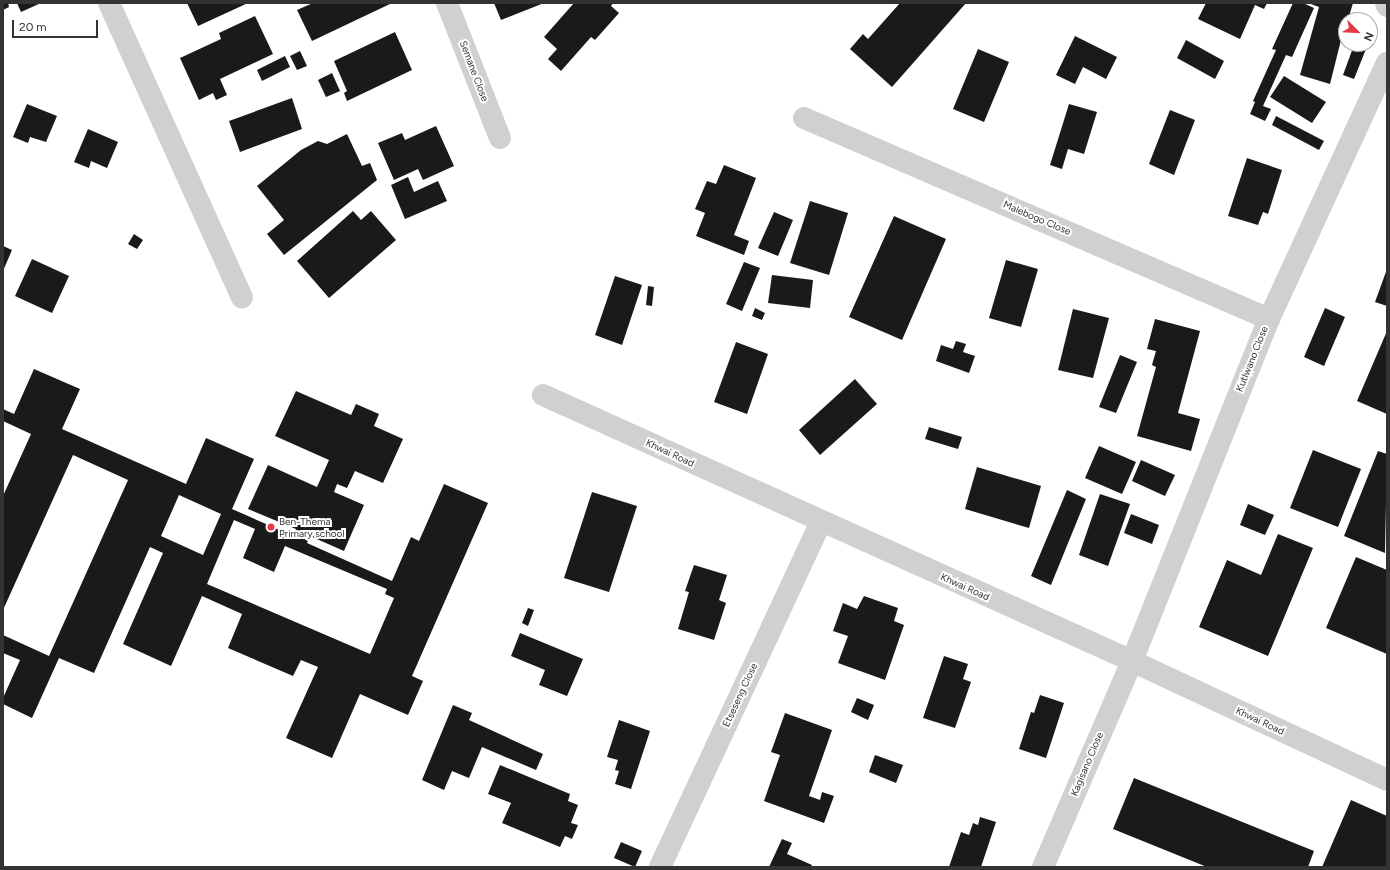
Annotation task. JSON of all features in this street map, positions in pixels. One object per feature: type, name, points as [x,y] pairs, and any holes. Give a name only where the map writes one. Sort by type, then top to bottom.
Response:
[{"type":"street","points":[[110,3],[242,297]]},
{"type":"street","name":"Semane Close","points":[[447,3],[500,138]]},
{"type":"street","name":"Kutlwano Close","points":[[1132,661],[1269,319],[1387,63]]},
{"type":"street","name":"Malebogo Close","points":[[804,118],[1269,319]]},
{"type":"street","name":"Khwai Road","points":[[543,395],[821,522],[1132,661],[1387,780]]},
{"type":"street","name":"Etseseng Close","points":[[660,867],[821,522]]},
{"type":"street","name":"Kagisano Close","points":[[1042,867],[1132,661]]},
{"type":"building","points":[[3,3],[8,3],[9,7],[3,10]]},
{"type":"building","points":[[17,3],[41,3],[21,12]]},
{"type":"building","points":[[187,3],[248,3],[198,26]]},
{"type":"building","points":[[313,3],[392,3],[312,41],[297,10]]},
{"type":"building","points":[[494,3],[544,3],[501,20]]},
{"type":"building","points":[[574,3],[613,3],[611,6],[619,13],[595,40],[591,37],[561,71],[548,59],[557,49],[544,37]]},
{"type":"building","points":[[900,3],[966,3],[892,87],[850,49],[863,34],[868,39]]},
{"type":"building","points":[[1206,3],[1267,3],[1264,9],[1255,5],[1240,39],[1198,19]]},
{"type":"building","points":[[1293,3],[1303,3],[1314,8],[1292,57],[1286,55],[1263,106],[1271,109],[1265,121],[1250,114],[1255,102],[1253,101],[1276,50],[1272,49]]},
{"type":"building","points":[[1308,3],[1353,3],[1350,12],[1338,12],[1338,52],[1330,84],[1300,75],[1319,7]]},
{"type":"building","points":[[255,16],[273,54],[220,79],[227,95],[216,100],[213,93],[199,100],[180,58],[221,39],[219,33]]},
{"type":"building","points":[[395,32],[412,70],[347,101],[344,93],[347,91],[334,61]]},
{"type":"building","points":[[1075,36],[1117,57],[1106,79],[1083,67],[1075,84],[1056,75]]},
{"type":"building","points":[[1186,40],[1224,61],[1215,79],[1177,58]]},
{"type":"building","points":[[978,49],[1009,62],[984,122],[953,109]]},
{"type":"building","points":[[300,51],[307,66],[297,70],[290,56]]},
{"type":"building","points":[[1351,52],[1365,52],[1354,79],[1343,75]]},
{"type":"building","points":[[285,56],[290,67],[262,81],[257,70]]},
{"type":"building","points":[[332,73],[340,91],[326,97],[318,80]]},
{"type":"building","points":[[1284,76],[1326,102],[1312,123],[1270,97]]},
{"type":"building","points":[[292,98],[302,129],[240,152],[229,121]]},
{"type":"building","points":[[27,104],[57,116],[46,142],[30,137],[28,143],[13,137]]},
{"type":"building","points":[[1069,104],[1097,112],[1084,154],[1068,149],[1062,169],[1050,165]]},
{"type":"building","points":[[1170,110],[1195,120],[1174,175],[1149,164]]},
{"type":"building","points":[[1276,116],[1324,141],[1319,150],[1272,125]]},
{"type":"building","points":[[436,126],[454,166],[423,180],[418,169],[394,180],[378,143],[402,133],[405,140]]},
{"type":"building","points":[[88,129],[118,142],[107,168],[91,161],[89,168],[74,162]]},
{"type":"building","points":[[347,134],[362,166],[370,163],[377,180],[284,255],[267,234],[284,220],[257,186],[301,150],[318,141],[327,144]]},
{"type":"building","points":[[1247,158],[1282,170],[1268,214],[1263,212],[1258,225],[1228,216]]},
{"type":"building","points":[[724,165],[756,178],[734,235],[749,241],[744,255],[696,236],[705,213],[695,209],[707,181],[716,184]]},
{"type":"building","points":[[408,177],[414,192],[438,181],[447,201],[405,219],[391,185]]},
{"type":"building","points":[[810,201],[848,213],[829,275],[790,263]]},
{"type":"building","points":[[353,211],[361,220],[371,211],[396,240],[329,298],[297,261]]},
{"type":"building","points":[[774,212],[793,220],[778,256],[758,248]]},
{"type":"building","points":[[894,216],[946,239],[902,340],[849,317]]},
{"type":"building","points":[[134,234],[143,240],[137,249],[128,244]]},
{"type":"building","points":[[3,246],[12,250],[3,271]]},
{"type":"building","points":[[32,259],[69,276],[52,313],[15,296]]},
{"type":"building","points":[[1006,260],[1038,269],[1021,327],[989,318]]},
{"type":"building","points":[[744,262],[760,268],[742,311],[726,304]]},
{"type":"building","points":[[1387,269],[1387,306],[1375,302]]},
{"type":"building","points":[[772,275],[813,280],[810,308],[768,303]]},
{"type":"building","points":[[615,276],[642,285],[622,345],[595,335]]},
{"type":"building","points":[[648,286],[654,287],[652,306],[646,305]]},
{"type":"building","points":[[755,308],[765,313],[762,320],[752,316]]},
{"type":"building","points":[[1325,308],[1345,317],[1324,366],[1304,357]]},
{"type":"building","points":[[1073,309],[1109,318],[1093,378],[1058,370]]},
{"type":"building","points":[[1155,319],[1200,331],[1178,413],[1200,419],[1191,451],[1137,436],[1156,367],[1152,365],[1156,351],[1147,349]]},
{"type":"building","points":[[1387,331],[1387,414],[1357,401]]},
{"type":"building","points":[[956,341],[966,344],[963,352],[975,356],[969,373],[936,361],[941,345],[953,349]]},
{"type":"building","points":[[736,342],[768,354],[747,414],[714,402]]},
{"type":"building","points":[[1120,355],[1137,362],[1116,413],[1099,407]]},
{"type":"building","points":[[34,369],[80,389],[62,429],[186,484],[206,438],[254,459],[232,509],[293,536],[296,529],[248,509],[268,465],[317,487],[329,460],[275,436],[296,391],[351,415],[356,404],[379,414],[374,426],[403,439],[383,483],[355,471],[347,488],[337,484],[334,492],[364,505],[344,551],[310,536],[307,543],[392,581],[411,537],[419,541],[444,484],[488,503],[412,676],[423,681],[408,715],[360,694],[332,758],[286,738],[318,667],[301,660],[293,676],[228,648],[242,614],[202,596],[171,666],[123,644],[163,553],[150,547],[94,673],[59,658],[32,718],[3,704],[3,698],[20,660],[3,653],[3,635],[49,656],[128,480],[73,455],[3,610],[3,496],[31,434],[3,421],[3,409],[14,414]],"holes":[[[179,495],[221,514],[203,555],[161,536]],[[234,520],[255,529],[243,558],[274,572],[285,546],[387,589],[385,594],[394,598],[370,654],[207,584]]]},
{"type":"building","points":[[855,379],[877,404],[820,455],[799,430]]},
{"type":"building","points":[[929,427],[962,437],[958,449],[925,439]]},
{"type":"building","points":[[1099,446],[1136,462],[1122,494],[1085,478]]},
{"type":"building","points":[[1313,450],[1361,469],[1338,527],[1290,508]]},
{"type":"building","points":[[1378,451],[1387,454],[1385,553],[1344,536]]},
{"type":"building","points":[[1141,460],[1175,475],[1165,496],[1132,481]]},
{"type":"building","points":[[977,467],[1041,486],[1029,528],[965,509]]},
{"type":"building","points":[[1067,490],[1086,499],[1051,585],[1031,576]]},
{"type":"building","points":[[592,492],[637,506],[609,592],[564,578]]},
{"type":"building","points":[[1100,494],[1130,504],[1108,566],[1079,555]]},
{"type":"building","points":[[1248,504],[1274,515],[1265,535],[1240,525]]},
{"type":"building","points":[[1131,514],[1159,525],[1152,544],[1124,533]]},
{"type":"building","points":[[1278,534],[1313,548],[1268,656],[1199,627],[1227,560],[1261,575]]},
{"type":"building","points":[[1356,557],[1387,570],[1387,654],[1326,628]]},
{"type":"building","points":[[694,565],[727,575],[719,600],[726,603],[714,640],[678,629],[689,592],[685,591]]},
{"type":"building","points":[[864,596],[898,608],[894,621],[904,625],[885,680],[838,663],[848,636],[833,631],[843,603],[857,609]]},
{"type":"building","points":[[528,608],[534,610],[528,626],[522,623]]},
{"type":"building","points":[[520,633],[583,659],[567,696],[539,685],[545,670],[511,656]]},
{"type":"building","points":[[944,656],[968,664],[963,679],[971,682],[955,728],[923,718]]},
{"type":"building","points":[[1040,695],[1064,703],[1046,758],[1019,749],[1031,712],[1034,713]]},
{"type":"building","points":[[857,698],[874,705],[868,720],[851,712]]},
{"type":"building","points":[[453,705],[472,713],[469,720],[543,754],[536,770],[482,747],[469,778],[452,771],[444,790],[422,780]]},
{"type":"building","points":[[785,713],[832,730],[809,796],[820,800],[822,792],[834,796],[824,823],[764,801],[780,755],[771,752]]},
{"type":"building","points":[[619,720],[650,731],[631,789],[615,784],[619,771],[615,770],[618,760],[607,757]]},
{"type":"building","points":[[875,755],[903,765],[896,783],[869,772]]},
{"type":"building","points":[[500,765],[570,794],[568,801],[578,805],[571,823],[578,825],[572,839],[565,836],[560,847],[502,823],[511,803],[488,794]]},
{"type":"building","points":[[1134,778],[1314,851],[1308,867],[1207,867],[1113,829]]},
{"type":"building","points":[[1351,800],[1387,816],[1387,867],[1322,867]]},
{"type":"building","points":[[980,817],[996,822],[981,867],[949,867],[961,832],[969,835],[973,823],[978,825]]},
{"type":"building","points":[[782,839],[792,843],[787,854],[812,865],[811,867],[769,867]]},
{"type":"building","points":[[621,842],[642,851],[635,867],[614,858]]},
{"type":"place","name":"Ben-Thema Primary school","points":[[271,527]]}]
